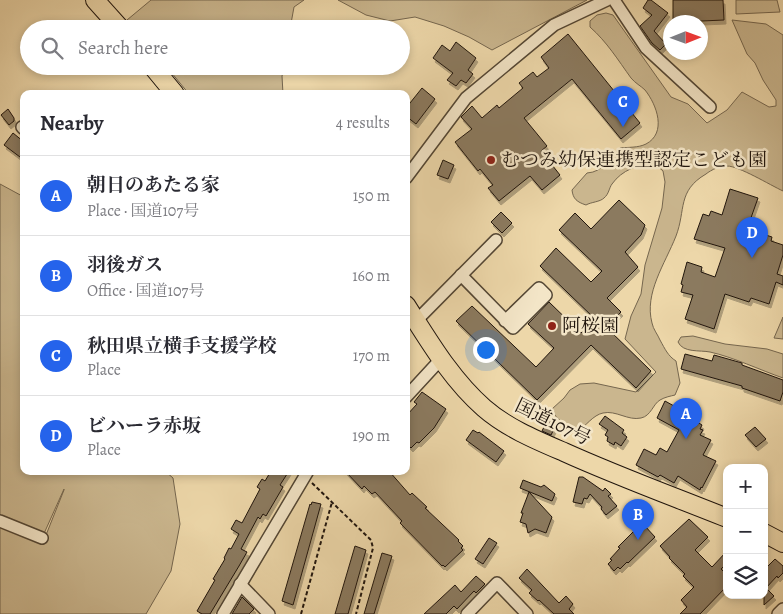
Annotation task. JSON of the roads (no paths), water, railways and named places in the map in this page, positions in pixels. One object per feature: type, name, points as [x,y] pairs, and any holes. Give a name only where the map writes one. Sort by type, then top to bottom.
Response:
[{"type":"highway","points":[[95,0],[113,20]]},
{"type":"highway","points":[[159,75],[172,90]]},
{"type":"highway","name":"国道107号","points":[[410,311],[441,359],[465,389],[504,424],[611,474],[723,516]]},
{"type":"highway","points":[[768,535],[783,543]]},
{"type":"street","points":[[410,173],[466,98],[554,25],[607,0]]},
{"type":"street","points":[[614,0],[646,48],[710,107]]},
{"type":"street","points":[[416,321],[496,240]]},
{"type":"street","points":[[461,275],[505,321]]},
{"type":"street","points":[[410,393],[441,359]]},
{"type":"street","points":[[223,614],[306,475]]},
{"type":"street","points":[[0,521],[42,538]]},
{"type":"street","points":[[467,614],[497,583],[527,614]]},
{"type":"street","points":[[240,584],[269,614]]},
{"type":"street","points":[[778,614],[783,609]]},
{"type":"place","name":"秋田県立横手支援学校","points":[[623,127]]},
{"type":"place","name":"むつみ幼保連携型認定こども園","points":[[491,160]]},
{"type":"place","name":"ビハーラ赤坂","points":[[752,258]]},
{"type":"place","name":"阿桜園","points":[[552,326]]},
{"type":"place","name":"朝日のあたる家","points":[[686,439]]},
{"type":"place","name":"羽後ガス","points":[[638,540]]}]
